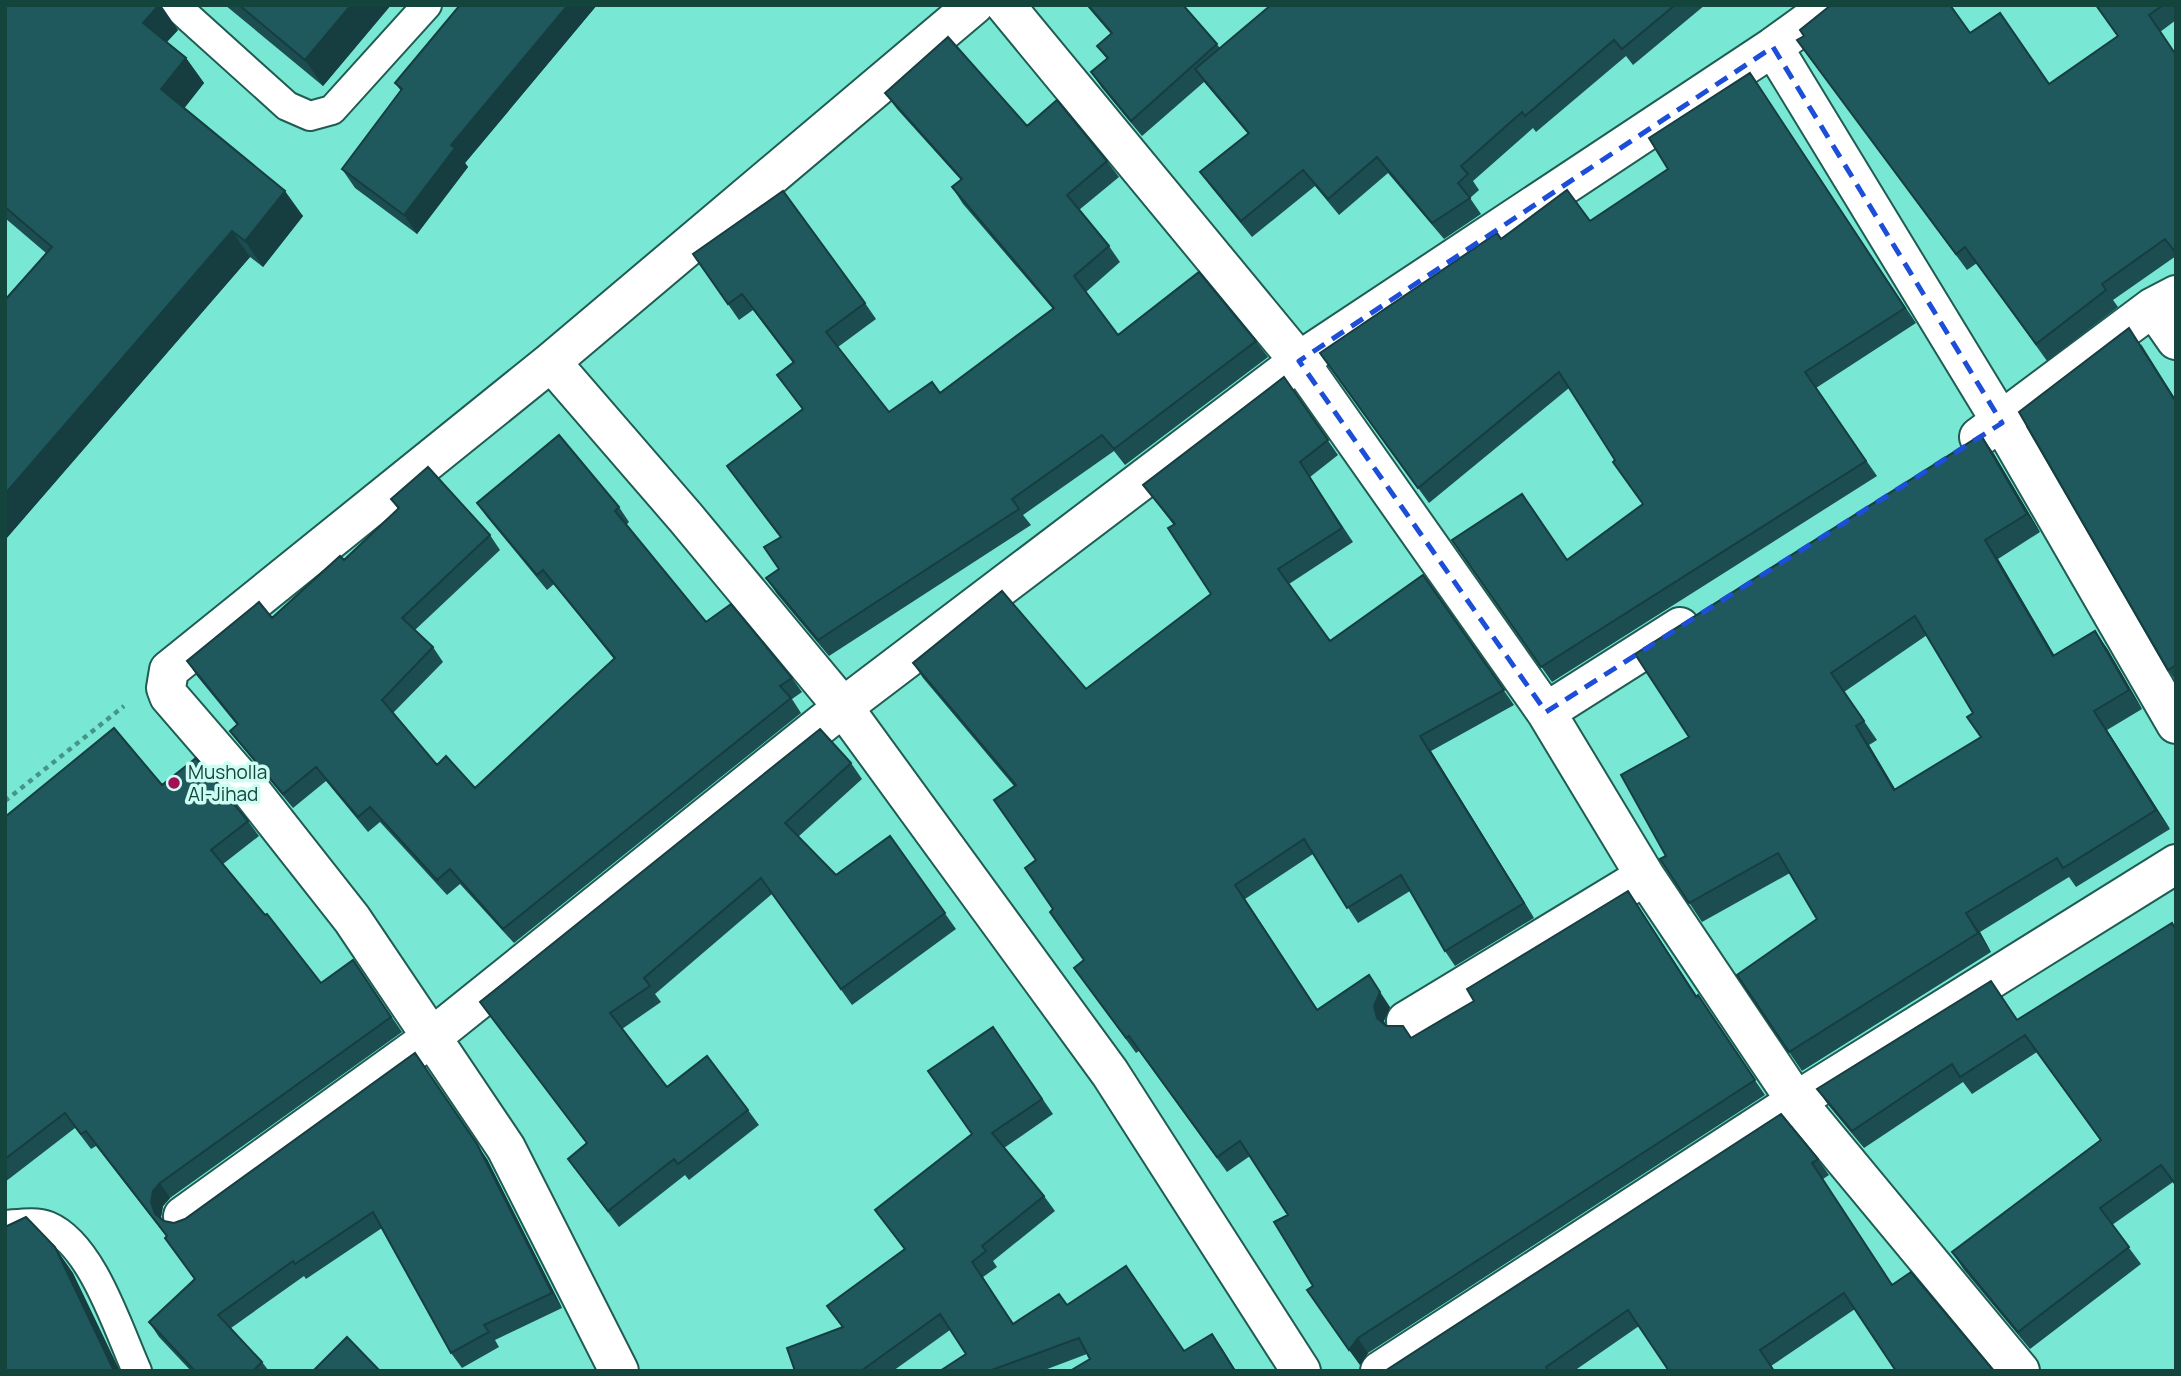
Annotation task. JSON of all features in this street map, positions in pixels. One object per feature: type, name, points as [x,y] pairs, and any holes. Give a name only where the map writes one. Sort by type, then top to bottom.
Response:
[{"type":"street","points":[[619,1371],[506,1148],[352,919],[252,792],[169,696],[166,688],[169,670],[551,362],[974,5]]},
{"type":"street","points":[[1006,5],[1299,362],[1546,712],[1645,876],[1796,1101],[2020,1371]]},
{"type":"street","points":[[183,1216],[432,1037],[843,707],[1299,362],[1773,47],[1831,5]]},
{"type":"street","points":[[1773,47],[2002,423],[2176,724]]},
{"type":"street","points":[[1955,453],[2002,423],[2165,301],[2176,340]]},
{"type":"street","points":[[551,362],[687,518],[843,707],[1110,1073],[1301,1371]]},
{"type":"street","points":[[1546,712],[1709,609]]},
{"type":"street","points":[[1380,1371],[1796,1101],[2176,864]]},
{"type":"street","points":[[1406,1021],[1645,876]]},
{"type":"lane","points":[[175,5],[287,106],[310,116],[332,110],[428,5]]},
{"type":"lane","points":[[5,1225],[46,1225],[67,1236],[90,1267],[137,1371]]},
{"type":"path","points":[[5,802],[169,670]]},
{"type":"highlighted area","points":[[1773,47],[2002,423],[1546,712],[1299,361]]},
{"type":"building","points":[[5,5],[159,5],[143,23],[186,58],[161,89],[285,191],[245,241],[232,231],[5,494],[5,300],[52,247],[5,207]]},
{"type":"building","points":[[239,5],[351,5],[305,60]]},
{"type":"building","points":[[460,5],[568,5],[451,145],[455,148],[404,215],[342,169],[402,89],[395,83]]},
{"type":"building","points":[[1088,5],[1183,5],[1217,44],[1131,121],[1091,72],[1108,58],[1097,46],[1112,33]]},
{"type":"building","points":[[1271,5],[1675,5],[1622,49],[1614,40],[1525,116],[1522,112],[1461,166],[1468,174],[1458,183],[1470,198],[1432,223],[1377,157],[1328,199],[1303,170],[1241,221],[1200,172],[1249,133],[1195,69]]},
{"type":"building","points":[[1831,5],[1950,5],[1970,33],[2000,13],[2049,84],[2118,36],[2096,5],[2163,5],[2149,15],[2176,55],[2176,253],[2165,239],[2102,284],[2106,290],[2036,344],[1965,247],[1956,254],[1797,40],[1804,36],[1800,30]]},
{"type":"building","points":[[948,37],[1027,126],[1057,100],[1107,161],[1067,195],[1109,246],[1074,276],[1118,335],[1199,272],[1256,341],[1114,449],[1102,435],[1012,499],[1019,509],[818,640],[766,578],[779,569],[764,547],[781,537],[727,466],[803,409],[777,375],[794,362],[742,294],[728,304],[693,254],[783,191],[865,303],[826,332],[889,412],[932,382],[940,393],[1054,308],[952,187],[962,179],[885,93]]},
{"type":"building","points":[[1750,73],[1905,308],[1805,372],[1866,461],[1541,667],[1452,540],[1522,494],[1567,560],[1643,504],[1613,462],[1615,460],[1559,372],[1418,488],[1320,353],[1497,233],[1501,239],[1567,190],[1590,221],[1668,169],[1649,138]]},
{"type":"building","points":[[2129,328],[2176,402],[2176,665],[2168,670],[2019,412]]},
{"type":"building","points":[[1284,377],[1328,440],[1300,462],[1342,528],[1278,569],[1330,641],[1423,575],[1504,690],[1420,736],[1524,903],[1445,951],[1401,875],[1347,908],[1304,839],[1235,885],[1317,1010],[1369,975],[1380,992],[1374,1006],[1377,1018],[1386,1026],[1403,1026],[1411,1038],[1474,1001],[1467,989],[1628,891],[1696,997],[1698,995],[1755,1080],[1358,1338],[1349,1350],[1307,1290],[1313,1286],[1274,1222],[1288,1215],[1240,1141],[1217,1157],[1129,1036],[1126,1038],[1074,968],[1084,960],[1050,912],[1053,909],[1025,868],[1036,860],[994,800],[1016,785],[913,663],[1002,591],[1086,689],[1211,594],[1168,528],[1175,524],[1143,485]]},
{"type":"building","points":[[559,435],[619,507],[615,511],[706,622],[731,604],[792,678],[780,686],[791,698],[503,929],[450,869],[437,880],[370,807],[358,817],[316,767],[283,794],[230,731],[238,724],[187,661],[259,602],[272,618],[340,556],[344,560],[399,508],[391,499],[428,467],[490,535],[402,618],[433,647],[382,700],[437,765],[446,756],[475,788],[615,658],[543,570],[537,575],[477,503]]},
{"type":"building","points":[[1981,435],[2027,514],[1985,540],[2053,656],[2095,631],[2129,690],[2094,711],[2156,810],[2063,868],[2057,858],[1966,913],[1978,933],[1789,1052],[1737,975],[1817,919],[1778,853],[1689,903],[1660,859],[1666,856],[1621,775],[1689,737],[1635,654]],"holes":[[[1915,616],[1973,713],[1967,717],[1981,737],[1894,790],[1856,726],[1864,721],[1831,673]]]},
{"type":"building","points":[[114,728],[162,785],[196,758],[248,821],[211,850],[265,915],[267,914],[321,983],[353,960],[391,1017],[160,1183],[153,1191],[151,1202],[155,1214],[164,1221],[174,1223],[185,1219],[415,1053],[477,1144],[552,1293],[484,1325],[489,1332],[451,1353],[373,1212],[295,1264],[293,1261],[218,1315],[262,1362],[253,1371],[195,1371],[149,1322],[195,1279],[165,1238],[167,1236],[86,1131],[81,1134],[65,1113],[5,1159],[5,817]]},
{"type":"building","points":[[820,729],[851,763],[785,823],[836,875],[890,836],[945,913],[841,989],[761,878],[644,978],[650,986],[610,1013],[667,1087],[707,1056],[748,1110],[678,1164],[674,1159],[608,1211],[568,1159],[587,1143],[480,1002]]},
{"type":"building","points":[[2172,923],[2176,930],[2176,1185],[2161,1165],[2100,1208],[2129,1247],[2018,1332],[1952,1252],[2101,1140],[2025,1035],[1960,1077],[1952,1064],[1852,1131],[1817,1089],[1991,981],[2017,1020]]},
{"type":"building","points":[[993,1027],[1042,1099],[992,1133],[1044,1196],[982,1246],[986,1251],[972,1262],[1013,1324],[1059,1294],[1067,1305],[1126,1266],[1184,1351],[1212,1334],[1235,1371],[1070,1371],[1090,1359],[1079,1338],[989,1371],[940,1371],[966,1354],[940,1314],[861,1371],[795,1371],[787,1348],[843,1327],[827,1306],[905,1249],[875,1210],[972,1134],[928,1071]]},
{"type":"building","points":[[1781,1114],[1818,1159],[1812,1163],[1892,1285],[1911,1272],[1994,1371],[1896,1371],[1844,1293],[1760,1350],[1774,1371],[1669,1371],[1628,1310],[1546,1367],[1548,1371],[1385,1371]]},
{"type":"building","points":[[26,1217],[55,1247],[114,1371],[5,1371],[5,1227]]},
{"type":"building","points":[[347,1337],[380,1371],[313,1371]]},
{"type":"place","name":"Musholla Al-Jihad","points":[[174,783]]}]
